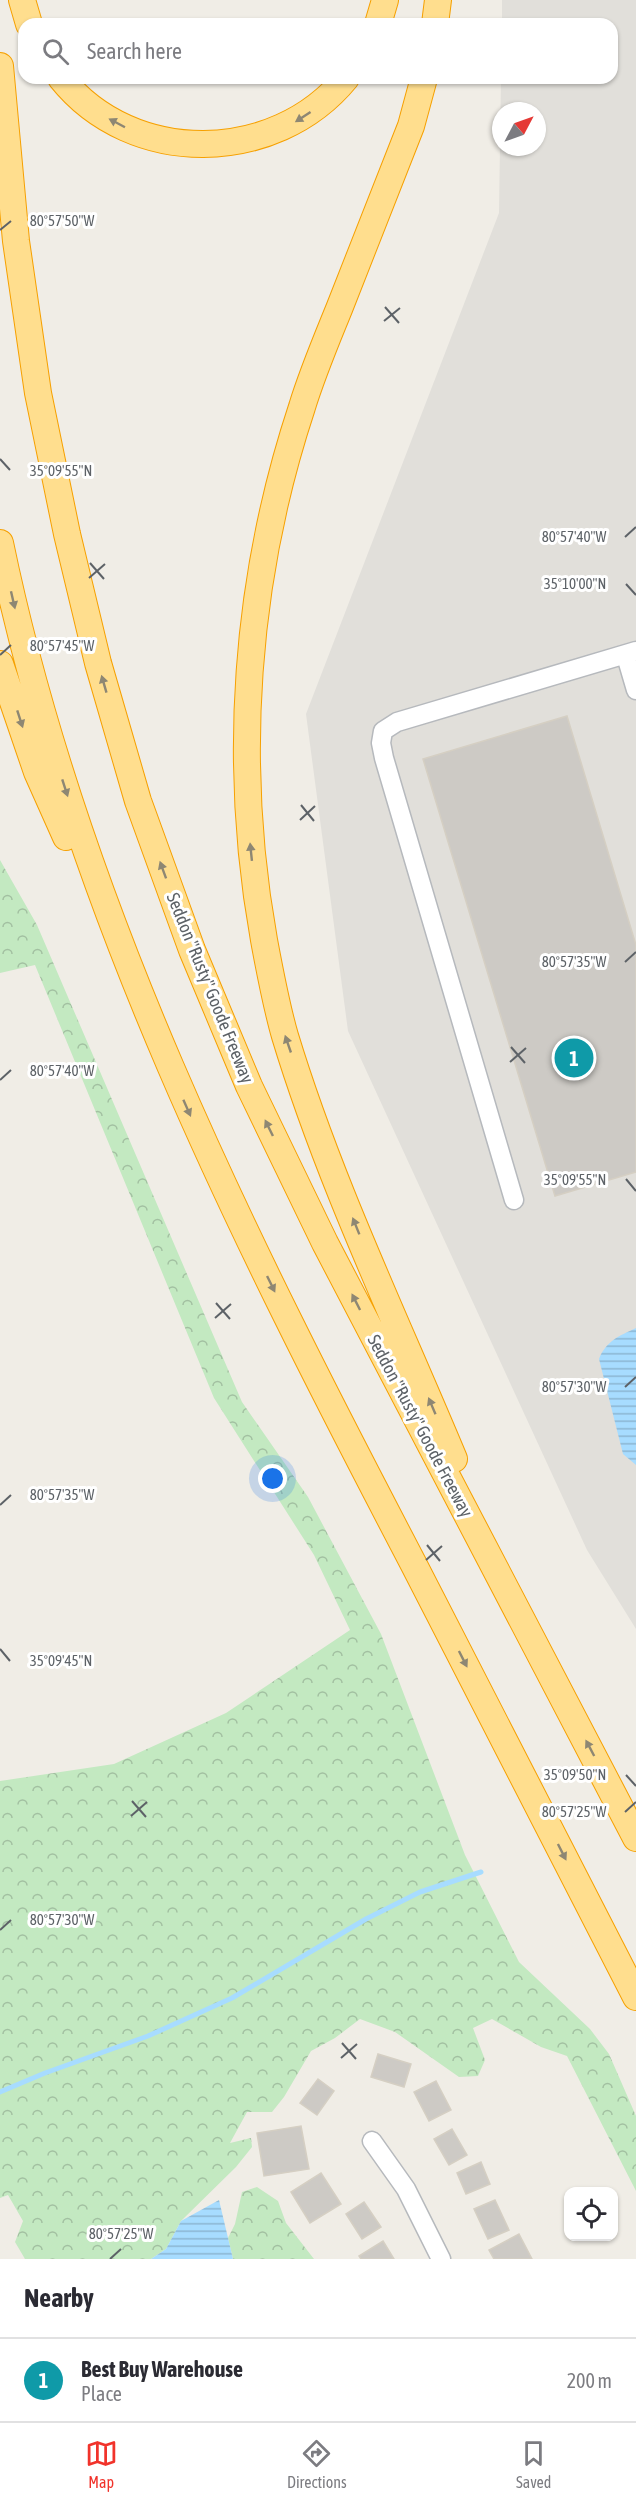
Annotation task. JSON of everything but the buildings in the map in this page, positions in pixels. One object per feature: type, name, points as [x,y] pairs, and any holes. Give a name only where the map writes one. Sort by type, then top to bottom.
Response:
[{"type":"highway","points":[[22,0],[27,18]]},
{"type":"highway","points":[[380,18],[385,0]]},
{"type":"highway","points":[[436,18],[438,0]]},
{"type":"highway","name":"Seddon \"Rusty\" Goode Freeway","points":[[0,66],[16,241],[38,393],[67,534],[95,652],[138,801],[192,950],[249,1086],[325,1243],[636,1838]]},
{"type":"highway","points":[[67,84],[98,111],[137,133],[182,144],[202,145],[247,140],[292,123],[321,104],[340,84]]},
{"type":"highway","points":[[422,84],[411,126],[302,405],[281,476],[254,618],[248,696],[246,773],[250,850],[271,977],[285,1035],[316,1126],[519,1615]]},
{"type":"highway","points":[[0,543],[24,650],[52,748],[103,899],[168,1065]]},
{"type":"highway","points":[[0,664],[37,772],[206,1149],[315,1375],[636,1997]]},
{"type":"street","points":[[514,1200],[384,758],[381,743],[383,731],[397,722],[631,653],[636,690]]},
{"type":"street","points":[[372,2141],[406,2189],[441,2259]]},
{"type":"shaded area","points":[[502,0],[636,0],[636,1629],[587,1550],[348,1031],[306,714],[499,213],[500,156],[546,156],[546,102],[501,102],[501,84],[618,84],[618,18],[502,18]]},
{"type":"green space","points":[[0,860],[37,925],[242,1402],[308,1497],[381,1634],[465,1855],[519,1962],[590,2029],[609,2054],[636,2116],[636,2191],[567,2056],[541,2047],[492,2019],[473,2028],[485,2060],[478,2076],[459,2077],[395,2032],[360,2019],[335,2038],[311,2051],[284,2097],[272,2112],[247,2112],[230,2143],[251,2138],[252,2147],[236,2167],[181,2221],[166,2249],[151,2259],[25,2259],[15,2242],[23,2221],[8,2195],[0,2198],[0,1781],[114,1764],[226,1713],[350,1630],[314,1555],[214,1398],[35,965],[0,973]]},
{"type":"green space","points":[[257,2187],[278,2201],[286,2223],[314,2259],[233,2259],[228,2238],[235,2224],[242,2192]]},
{"type":"water","points":[[636,1328],[636,1465],[623,1454],[599,1359],[609,1343]]},
{"type":"water","points":[[219,2200],[233,2259],[151,2259],[166,2249],[181,2221]]},
{"type":"waterway","points":[[0,2092],[45,2073],[148,2036],[232,1998],[366,1919],[420,1892],[481,1872]]},
{"type":"place","name":"Best Buy Warehouse","points":[[574,1058]]}]
